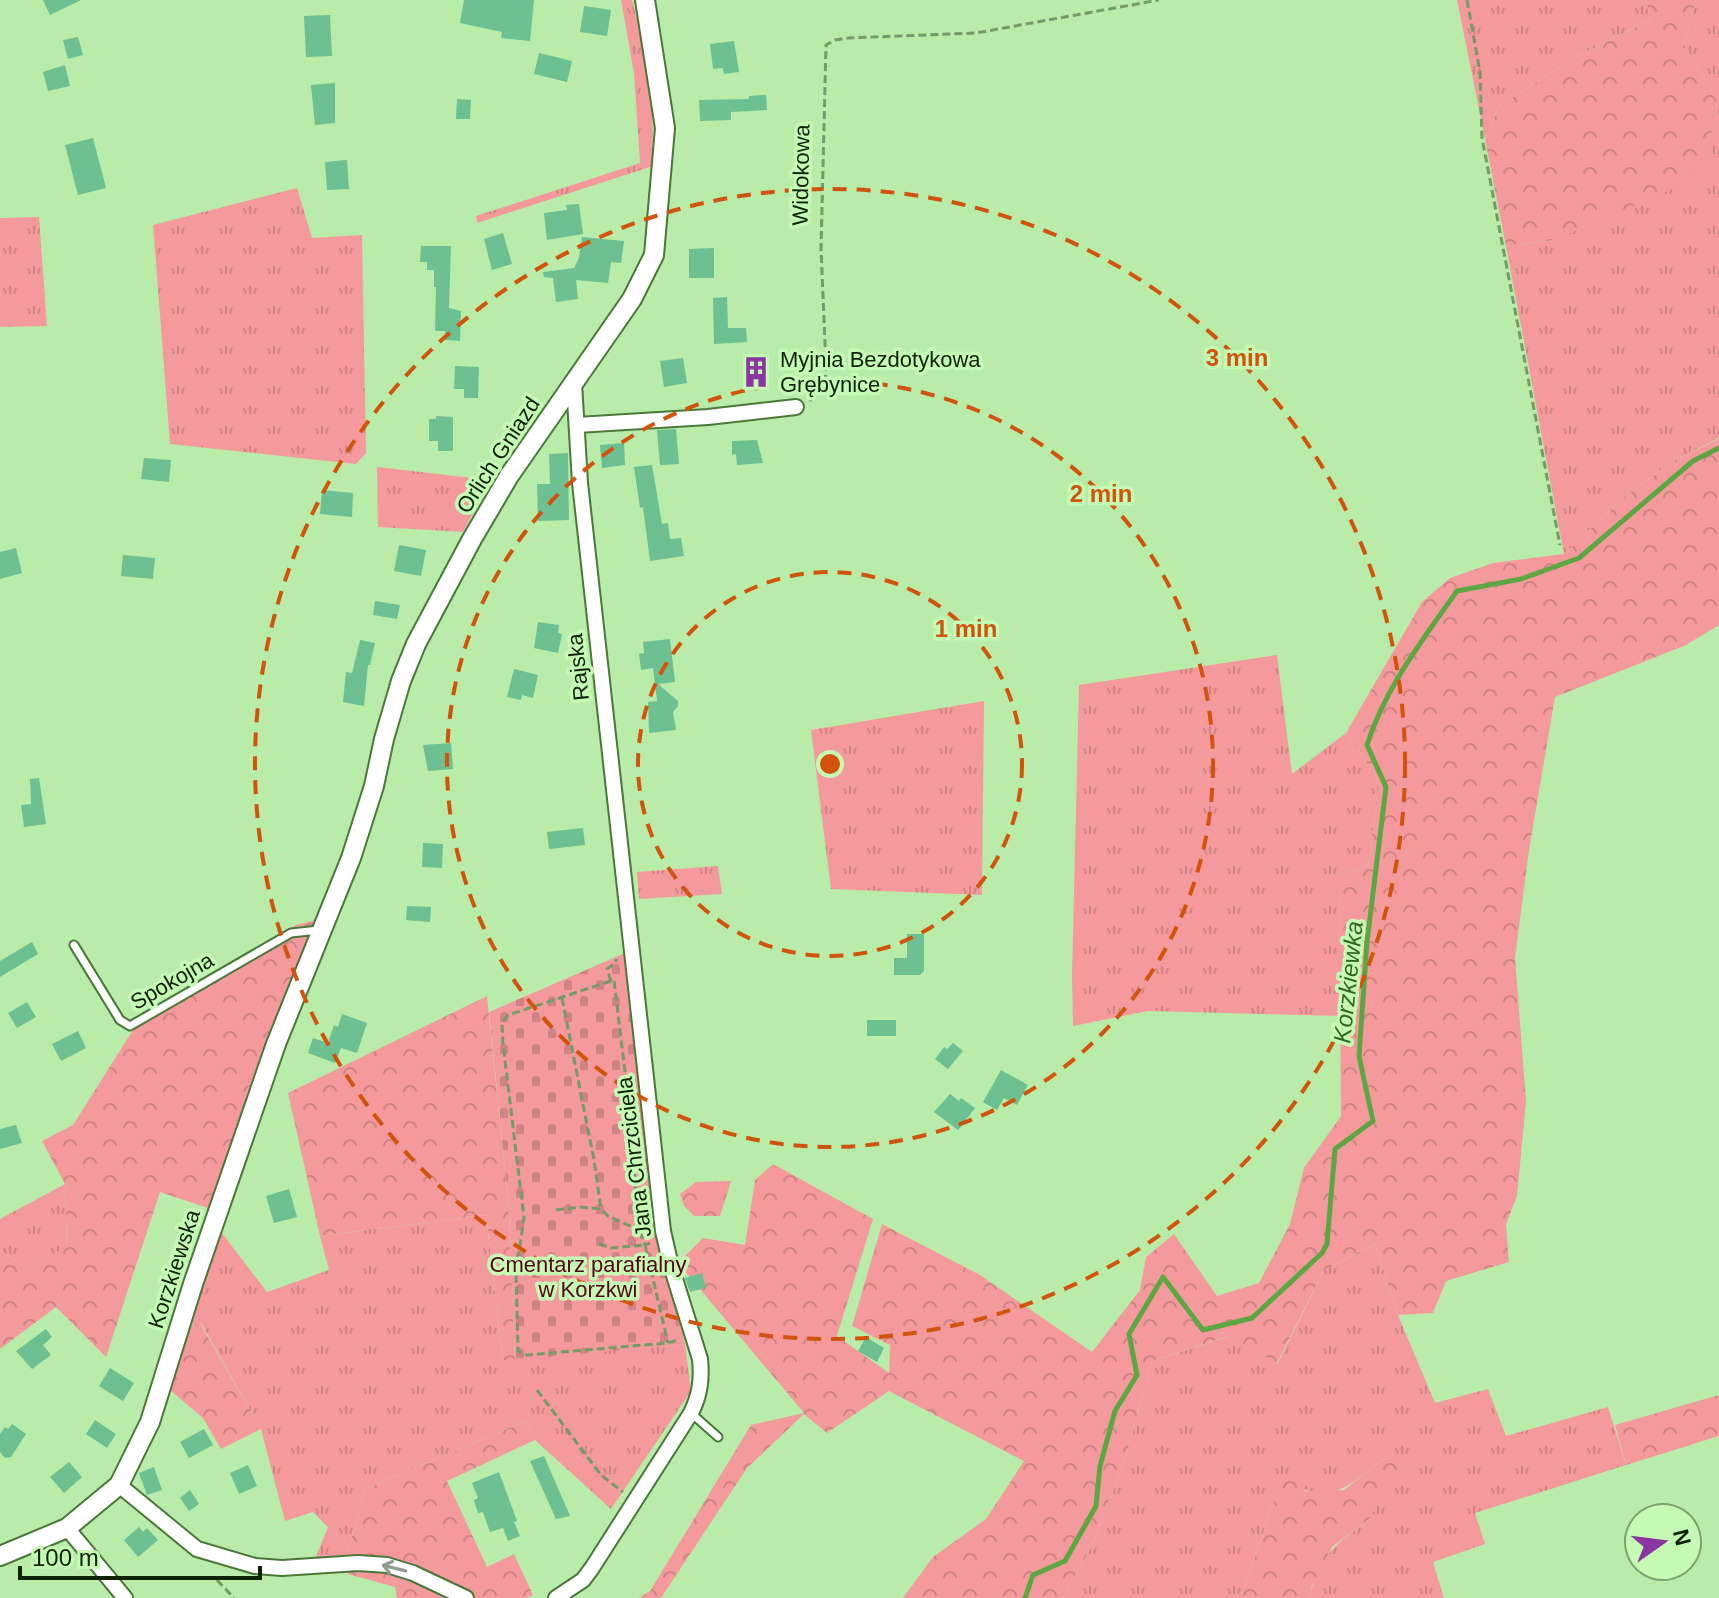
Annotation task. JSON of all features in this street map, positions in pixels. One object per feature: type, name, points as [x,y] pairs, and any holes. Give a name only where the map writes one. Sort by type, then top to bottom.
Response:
[{"type":"street","name":"Orlich Gniazd","points":[[321,933],[360,829],[401,681],[416,644],[509,476],[632,299],[654,255],[665,128],[645,0]]},
{"type":"street","name":"Rajska","points":[[574,383],[580,483],[631,946]]},
{"type":"street","points":[[577,425],[708,417],[796,407]]},
{"type":"street","name":"Korzkiewska","points":[[0,1556],[67,1528],[119,1485],[150,1422],[193,1284],[276,1044],[321,933]]},
{"type":"street","name":"Jana Chrzciciela","points":[[556,1598],[573,1594],[592,1568],[699,1397],[700,1359],[663,1231],[631,946]]},
{"type":"street","points":[[119,1485],[197,1549],[255,1566],[387,1565],[413,1573],[466,1598]]},
{"type":"street","points":[[67,1528],[125,1598]]},
{"type":"lane","name":"Spokojna","points":[[74,945],[120,1020],[130,1026],[291,933],[321,933]]},
{"type":"lane","points":[[691,1413],[718,1437]]},
{"type":"path","name":"Widokowa","points":[[796,407],[813,400],[825,385],[821,249],[826,45],[848,38],[976,33],[1159,0]]},
{"type":"path","points":[[1467,0],[1480,72],[1482,138],[1560,545]]},
{"type":"path","points":[[618,956],[607,969],[611,981],[614,980],[618,1001],[639,1230],[668,1343]]},
{"type":"path","points":[[611,981],[508,1015],[502,1024],[524,1218],[516,1272],[518,1351],[527,1355],[668,1343],[683,1339]]},
{"type":"path","points":[[562,998],[601,1209],[608,1216],[639,1230]]},
{"type":"path","points":[[556,1210],[581,1207],[601,1209]]},
{"type":"path","points":[[599,1244],[611,1248],[645,1245],[657,1240]]},
{"type":"path","points":[[537,1390],[601,1475],[635,1501]]},
{"type":"path","points":[[217,1580],[234,1598]]},
{"type":"green space","points":[[621,0],[632,0],[652,77],[653,166],[477,223],[476,216],[640,163],[634,73]]},
{"type":"green space","points":[[1457,0],[1646,0],[1650,20],[1574,58],[1499,106],[1485,139]]},
{"type":"green space","points":[[1646,0],[1696,0],[1684,45],[1716,99],[1718,120],[1707,142],[1713,161],[1672,189],[1554,240],[1506,246],[1485,139],[1499,106],[1574,58],[1650,20]]},
{"type":"green space","points":[[1696,0],[1719,0],[1719,438],[1675,460],[1624,497],[1564,554],[1506,246],[1554,240],[1707,142],[1718,120],[1716,99],[1684,45]]},
{"type":"green space","points":[[297,188],[312,238],[362,235],[366,453],[356,464],[170,444],[153,225]]},
{"type":"green space","points":[[39,217],[47,326],[0,327],[0,218]]},
{"type":"green space","points":[[1719,439],[1719,625],[1686,645],[1555,697],[1529,850],[1515,958],[1526,1101],[1517,1196],[1506,1224],[1509,1262],[1446,1281],[1433,1313],[1398,1315],[1375,1244],[1324,1270],[1277,1363],[1226,1337],[1152,1361],[1125,1460],[1092,1545],[1063,1598],[903,1598],[933,1557],[986,1519],[1024,1461],[889,1391],[827,1433],[804,1414],[747,1468],[661,1598],[639,1598],[650,1591],[751,1425],[804,1413],[678,1263],[703,1238],[745,1245],[755,1180],[773,1164],[873,1219],[837,1336],[889,1373],[890,1345],[852,1326],[882,1224],[980,1275],[1092,1352],[1140,1290],[1146,1257],[1174,1234],[1217,1296],[1259,1283],[1290,1224],[1304,1168],[1341,1116],[1339,875],[1368,866],[1379,781],[1346,733],[1422,602],[1450,578],[1493,563],[1564,554],[1624,497],[1675,460]]},
{"type":"green space","points":[[377,467],[490,480],[463,532],[378,527]]},
{"type":"green space","points":[[1277,655],[1292,774],[1346,733],[1379,781],[1368,866],[1339,875],[1341,1016],[1148,1011],[1073,1026],[1079,685]]},
{"type":"green space","points":[[984,701],[982,895],[831,889],[811,730]]},
{"type":"green space","points":[[718,866],[722,894],[639,899],[637,872]]},
{"type":"green space","points":[[316,920],[208,1208],[160,1192],[106,1357],[56,1307],[0,1349],[0,1250],[27,1269],[67,1247],[65,1184],[42,1141],[73,1125],[133,1030],[128,1021],[296,925]]},
{"type":"green space","name":"Cmentarz parafialny w Korzkwi","points":[[625,953],[638,1077],[648,1131],[651,1217],[685,1344],[515,1360],[509,1209],[489,1012]]},
{"type":"green space","points":[[487,996],[509,1209],[515,1360],[503,1360],[486,1215],[320,1236],[288,1093]]},
{"type":"green space","points":[[731,1181],[720,1216],[694,1216],[684,1206],[680,1194],[696,1182]]},
{"type":"green space","points":[[65,1184],[67,1247],[27,1269],[0,1250],[0,1219]]},
{"type":"green space","points":[[486,1215],[503,1360],[685,1344],[691,1391],[611,1509],[535,1440],[526,1421],[365,1489],[347,1555],[316,1557],[328,1527],[313,1512],[285,1521],[261,1429],[201,1323],[188,1329],[221,1232],[267,1292],[329,1270],[320,1236]]},
{"type":"green space","points":[[1375,1244],[1398,1315],[1435,1403],[1488,1389],[1506,1436],[1608,1407],[1626,1465],[1475,1513],[1485,1544],[1433,1562],[1444,1598],[1310,1598],[1323,1561],[1339,1543],[1369,1519],[1383,1459],[1336,1491],[1314,1492],[1281,1481],[1241,1598],[1063,1598],[1092,1545],[1125,1460],[1152,1361],[1227,1337],[1278,1363],[1324,1270]]},
{"type":"green space","points":[[200,1323],[261,1429],[221,1449],[203,1418],[170,1390],[188,1329]]},
{"type":"green space","points":[[1719,1395],[1719,1436],[1626,1465],[1615,1425]]},
{"type":"green space","points":[[526,1421],[535,1440],[447,1481],[487,1567],[514,1554],[533,1595],[526,1598],[397,1598],[395,1587],[348,1574],[347,1555],[365,1489]]},
{"type":"green space","points":[[1383,1459],[1403,1460],[1369,1519],[1332,1547],[1312,1585],[1310,1598],[1241,1598],[1281,1481],[1299,1468],[1305,1491],[1344,1490]]},
{"type":"building","points":[[43,0],[81,0],[50,15]]},
{"type":"building","points":[[464,0],[534,0],[530,41],[501,38],[502,32],[460,23]]},
{"type":"building","points":[[584,6],[611,10],[607,36],[580,32]]},
{"type":"building","points":[[330,15],[332,56],[306,57],[304,16]]},
{"type":"building","points":[[78,37],[83,55],[68,59],[63,40]]},
{"type":"building","points":[[734,41],[739,72],[724,74],[723,68],[713,69],[710,44]]},
{"type":"building","points":[[539,53],[572,61],[567,82],[534,74]]},
{"type":"building","points":[[65,65],[70,86],[48,91],[43,72]]},
{"type":"building","points":[[335,83],[335,123],[315,125],[311,85]]},
{"type":"building","points":[[766,95],[767,110],[731,112],[731,120],[700,121],[699,100],[749,99],[749,96]]},
{"type":"building","points":[[457,99],[471,100],[470,119],[456,119]]},
{"type":"building","points":[[93,138],[106,188],[78,195],[65,145]]},
{"type":"building","points":[[347,160],[349,189],[327,190],[325,162]]},
{"type":"building","points":[[579,204],[583,234],[547,240],[544,213],[567,210],[566,205]]},
{"type":"building","points":[[503,233],[512,264],[492,270],[484,239]]},
{"type":"building","points":[[582,237],[624,241],[621,263],[611,262],[608,283],[576,280],[578,299],[556,302],[553,278],[544,277],[543,272],[574,268]]},
{"type":"building","points":[[421,246],[451,246],[449,308],[461,311],[460,341],[445,340],[445,331],[435,331],[434,270],[427,270],[427,262],[420,262]]},
{"type":"building","points":[[714,248],[714,278],[689,278],[689,249]]},
{"type":"building","points":[[727,297],[728,328],[746,328],[747,342],[714,344],[713,298]]},
{"type":"building","points":[[683,358],[687,383],[664,387],[660,361]]},
{"type":"building","name":"Myjnia Bezdotykowa Grębynice","points":[[765,365],[767,378],[747,380],[746,367]]},
{"type":"building","points":[[455,366],[479,367],[478,398],[464,398],[464,389],[454,389]]},
{"type":"building","points":[[436,416],[453,417],[453,451],[438,451],[438,441],[429,441],[429,419],[436,419]]},
{"type":"building","points":[[676,429],[679,464],[660,465],[657,430]]},
{"type":"building","points":[[757,440],[763,463],[737,465],[736,454],[732,455],[732,441]]},
{"type":"building","points":[[624,443],[625,465],[602,468],[600,445]]},
{"type":"building","points":[[568,453],[569,520],[538,521],[537,484],[550,484],[549,454]]},
{"type":"building","points":[[144,458],[171,460],[169,482],[141,479]]},
{"type":"building","points":[[652,465],[662,524],[668,523],[670,539],[681,538],[684,556],[650,561],[634,467]]},
{"type":"building","points":[[322,490],[353,493],[352,517],[320,514]]},
{"type":"building","points":[[399,545],[426,550],[421,576],[394,571]]},
{"type":"building","points":[[16,548],[22,573],[0,579],[0,552]]},
{"type":"building","points":[[123,555],[155,558],[153,579],[121,576]]},
{"type":"building","points":[[375,601],[400,605],[397,619],[373,615]]},
{"type":"building","points":[[538,622],[559,625],[558,633],[562,634],[558,653],[534,648]]},
{"type":"building","points":[[670,639],[675,682],[658,684],[678,701],[673,712],[676,730],[649,733],[648,702],[657,701],[653,668],[641,670],[639,654],[644,653],[643,642]]},
{"type":"building","points":[[360,640],[375,643],[368,665],[364,706],[343,702],[346,672],[352,673]]},
{"type":"building","points":[[514,669],[538,675],[533,698],[522,695],[521,700],[507,697]]},
{"type":"building","points":[[451,743],[453,769],[428,771],[423,745]]},
{"type":"building","points":[[39,778],[46,824],[24,827],[21,805],[31,804],[30,779]]},
{"type":"building","points":[[583,828],[585,845],[549,849],[547,832]]},
{"type":"building","points":[[423,843],[443,844],[442,868],[422,867]]},
{"type":"building","points":[[407,906],[431,907],[430,922],[406,920]]},
{"type":"building","points":[[907,934],[924,934],[924,971],[920,975],[894,975],[894,958],[907,958]]},
{"type":"building","points":[[32,942],[38,954],[0,977],[0,961]]},
{"type":"building","points":[[27,1002],[36,1017],[17,1028],[8,1013]]},
{"type":"building","points":[[342,1014],[367,1023],[357,1053],[341,1048],[335,1063],[308,1053],[313,1038],[328,1043],[334,1025],[338,1027]]},
{"type":"building","points":[[867,1020],[896,1020],[896,1036],[867,1036]]},
{"type":"building","points":[[78,1031],[86,1048],[61,1061],[52,1044]]},
{"type":"building","points":[[953,1043],[963,1051],[948,1069],[935,1059],[944,1047],[947,1049]]},
{"type":"building","points":[[1001,1070],[1028,1085],[1017,1105],[1004,1098],[997,1110],[983,1102]]},
{"type":"building","points":[[950,1094],[975,1108],[958,1130],[934,1112]]},
{"type":"building","points":[[16,1125],[22,1143],[0,1149],[0,1129]]},
{"type":"building","points":[[289,1189],[297,1217],[274,1223],[266,1196]]},
{"type":"building","points":[[702,1273],[706,1288],[690,1292],[685,1278]]},
{"type":"building","points":[[46,1329],[52,1337],[43,1345],[51,1355],[32,1369],[16,1351]]},
{"type":"building","points":[[866,1337],[884,1348],[877,1362],[858,1351]]},
{"type":"building","points":[[110,1368],[134,1383],[123,1401],[99,1386]]},
{"type":"building","points":[[95,1420],[116,1434],[107,1448],[86,1434]]},
{"type":"building","points":[[12,1424],[26,1434],[11,1457],[5,1458],[0,1452],[0,1434]]},
{"type":"building","points":[[204,1429],[213,1445],[189,1458],[180,1442]]},
{"type":"building","points":[[544,1456],[570,1516],[556,1519],[530,1461]]},
{"type":"building","points":[[69,1462],[82,1477],[64,1493],[50,1477]]},
{"type":"building","points":[[248,1465],[257,1486],[239,1494],[230,1473]]},
{"type":"building","points":[[154,1467],[162,1490],[147,1495],[139,1473]]},
{"type":"building","points":[[499,1472],[520,1536],[508,1541],[503,1528],[490,1532],[483,1512],[478,1513],[474,1500],[478,1498],[472,1483]]},
{"type":"building","points":[[190,1490],[199,1504],[189,1511],[180,1498]]},
{"type":"building","points":[[139,1527],[143,1532],[147,1528],[158,1540],[138,1557],[124,1540]]},
{"type":"waterway","name":"Korzkiewka","points":[[1025,1598],[1033,1575],[1065,1561],[1096,1506],[1100,1466],[1115,1411],[1137,1375],[1129,1334],[1163,1277],[1203,1330],[1252,1318],[1322,1253],[1327,1244],[1335,1149],[1373,1121],[1359,1056],[1367,942],[1386,787],[1367,745],[1384,704],[1406,665],[1457,591],[1521,579],[1579,558],[1693,461],[1719,448]]},
{"type":"place","name":"Myjnia Bezdotykowa Grębynice","points":[[756,372]]}]
